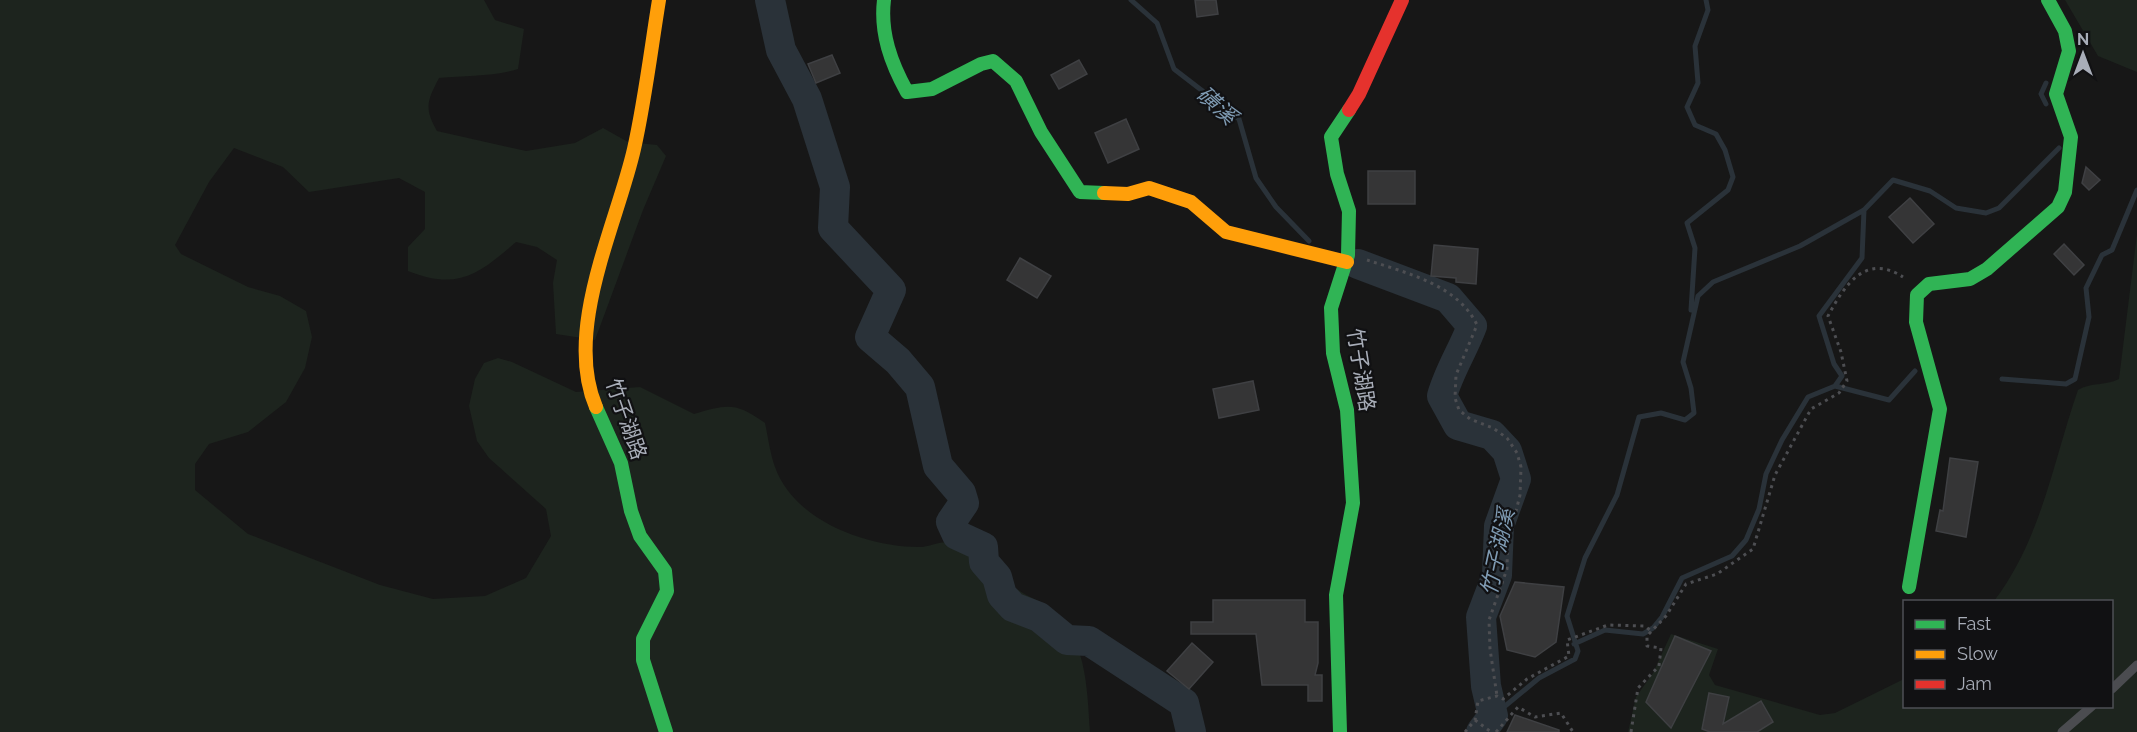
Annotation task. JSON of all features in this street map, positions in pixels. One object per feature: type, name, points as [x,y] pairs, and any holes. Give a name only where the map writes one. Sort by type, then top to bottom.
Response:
[{"type":"street","name":"竹子湖路","points":[[659,0],[634,150],[603,248],[586,339],[591,394],[621,463],[631,511],[640,536],[665,571],[667,591],[643,639],[643,660],[666,732]]},
{"type":"street","points":[[884,0],[881,22],[898,78],[906,92],[932,89],[981,64],[993,61],[1016,81],[1041,132],[1080,192],[1128,194],[1149,188],[1191,202],[1226,232],[1347,258]]},
{"type":"street","name":"竹子湖路","points":[[1340,732],[1336,595],[1353,503],[1352,456],[1347,410],[1333,353],[1331,308],[1347,258],[1349,211],[1337,174],[1331,137],[1359,94],[1402,0]]},
{"type":"street","points":[[1909,587],[1940,409],[1913,309],[1921,288],[1933,283],[1974,277],[2058,207],[2066,192],[2071,137],[2056,94],[2069,51],[2065,31],[2048,0]]},
{"type":"lane","points":[[2113,688],[2137,665]]},
{"type":"lane","points":[[2062,732],[2090,708]]},
{"type":"path","points":[[1347,258],[1400,271],[1449,291],[1473,315],[1477,325],[1456,375],[1455,398],[1459,410],[1470,419],[1493,428],[1507,438],[1517,453],[1521,467],[1520,495],[1516,511],[1508,526],[1507,569],[1490,620],[1490,649],[1497,696]]},
{"type":"path","points":[[1631,732],[1638,688],[1659,666],[1661,648],[1647,646],[1647,636],[1666,616],[1686,584],[1717,574],[1753,549],[1775,475],[1811,409],[1839,393],[1847,381],[1841,352],[1828,316],[1840,292],[1864,270],[1889,268],[1921,288]]},
{"type":"path","points":[[1465,732],[1475,720],[1478,701],[1497,696],[1503,699],[1527,679],[1569,656],[1567,640],[1608,625],[1645,626],[1651,632]]},
{"type":"path","points":[[1475,720],[1493,732],[1518,707],[1535,717],[1561,713],[1573,732]]},
{"type":"shaded area","points":[[0,0],[484,0],[495,20],[524,29],[518,69],[489,75],[439,78],[429,104],[430,116],[437,131],[526,151],[575,143],[603,128],[628,142],[657,145],[666,156],[643,210],[595,340],[556,334],[553,283],[557,260],[537,247],[516,242],[491,263],[467,276],[454,279],[425,277],[408,271],[408,247],[425,229],[425,192],[399,178],[309,192],[283,167],[234,148],[209,182],[175,245],[181,254],[248,287],[280,296],[306,311],[312,337],[305,368],[286,402],[248,432],[209,444],[195,464],[195,490],[248,534],[380,585],[433,599],[485,596],[526,578],[551,536],[546,509],[489,458],[477,441],[469,406],[475,379],[484,363],[498,358],[512,362],[576,392],[640,387],[694,414],[715,408],[738,408],[765,423],[773,462],[785,486],[798,502],[815,516],[856,536],[877,542],[919,547],[942,542],[960,544],[985,558],[1017,589],[1048,607],[1071,632],[1078,647],[1086,680],[1090,732],[0,732]]},
{"type":"shaded area","points":[[2065,0],[2137,0],[2137,72],[2098,56]]},
{"type":"shaded area","points":[[2137,234],[2137,732],[1628,732],[1636,697],[1653,673],[1671,634],[1718,649],[1709,675],[1715,685],[1820,715],[1835,713],[1903,679],[1903,708],[2113,708],[2113,600],[1995,600],[2010,577],[2035,526],[2078,390],[2119,379]]},
{"type":"building","points":[[1195,0],[1216,0],[1218,14],[1197,17]]},
{"type":"building","points":[[832,55],[840,73],[816,83],[808,64]]},
{"type":"building","points":[[1079,60],[1087,74],[1059,89],[1051,75]]},
{"type":"building","points":[[1126,119],[1139,149],[1108,163],[1095,133]]},
{"type":"building","points":[[2086,167],[2100,180],[2089,190],[2082,183]]},
{"type":"building","points":[[1368,171],[1415,171],[1415,204],[1368,204]]},
{"type":"building","points":[[1910,198],[1934,224],[1913,243],[1889,217]]},
{"type":"building","points":[[2064,244],[2084,265],[2074,275],[2054,254]]},
{"type":"building","points":[[1434,245],[1478,249],[1476,284],[1456,282],[1456,278],[1431,276]]},
{"type":"building","points":[[1020,258],[1051,276],[1037,298],[1007,280]]},
{"type":"building","points":[[1253,381],[1259,410],[1219,418],[1213,389]]},
{"type":"building","points":[[1950,458],[1978,462],[1966,537],[1936,531],[1940,510],[1943,511]]},
{"type":"building","points":[[1515,582],[1564,587],[1556,642],[1535,657],[1507,650],[1500,616]]},
{"type":"building","points":[[1213,600],[1305,600],[1305,622],[1318,622],[1318,663],[1315,675],[1322,675],[1322,701],[1308,701],[1308,685],[1262,685],[1256,634],[1191,634],[1191,622],[1213,622]]},
{"type":"building","points":[[1675,636],[1711,651],[1671,728],[1646,702]]},
{"type":"building","points":[[1192,643],[1213,662],[1189,689],[1167,671]]},
{"type":"building","points":[[1709,693],[1729,697],[1723,724],[1761,701],[1773,722],[1757,732],[1710,732],[1702,729]]},
{"type":"building","points":[[1515,715],[1559,730],[1559,732],[1507,732]]},
{"type":"waterway","points":[[770,0],[781,50],[807,99],[835,187],[833,228],[891,290],[870,337],[898,361],[920,387],[938,466],[961,493],[964,503],[951,522],[957,535],[983,547],[984,562],[997,577],[1002,595],[1013,607],[1039,617],[1067,640],[1089,641],[1184,703],[1191,732]]},
{"type":"waterway","name":"磺溪","points":[[1131,0],[1157,23],[1174,69],[1239,119],[1256,178],[1276,207],[1309,241]]},
{"type":"waterway","points":[[1691,310],[1695,248],[1687,223],[1728,190],[1733,177],[1725,150],[1716,134],[1695,125],[1687,107],[1698,83],[1695,46],[1708,10],[1706,0]]},
{"type":"waterway","points":[[2046,83],[2041,94],[2046,104]]},
{"type":"waterway","points":[[1493,716],[1539,678],[1575,659],[1578,651],[1567,616],[1585,558],[1617,495],[1639,417],[1661,413],[1685,420],[1694,413],[1691,388],[1683,362],[1698,296],[1713,282],[1800,246],[1864,210],[1893,180],[1930,191],[1956,208],[1986,213],[1999,208],[2059,148]]},
{"type":"waterway","points":[[2002,379],[2066,384],[2075,379],[2089,317],[2086,288],[2102,255],[2112,250],[2137,190]]},
{"type":"waterway","points":[[1835,386],[1842,376],[1834,364],[1819,316],[1862,258],[1864,210]]},
{"type":"waterway","name":"竹子湖溪","points":[[1358,264],[1448,298],[1472,326],[1442,396],[1458,425],[1492,435],[1507,451],[1516,479],[1499,526],[1497,575],[1481,617],[1486,686],[1493,716],[1481,732]]},
{"type":"waterway","points":[[1574,644],[1605,630],[1643,634],[1653,628],[1662,617],[1682,578],[1732,556],[1746,540],[1759,509],[1766,474],[1782,440],[1808,397],[1835,386],[1889,400],[1915,371]]},
{"type":"traffic: fast","points":[[884,0],[885,36],[896,70],[907,92],[932,89],[981,64],[993,61],[1016,81],[1041,132],[1080,192],[1104,193]]},
{"type":"traffic: fast","points":[[1909,587],[1940,409],[1916,322],[1917,295],[1929,284],[1970,279],[1987,269],[2058,207],[2065,192],[2071,137],[2056,94],[2069,51],[2065,31],[2048,0]]},
{"type":"traffic: fast","points":[[1340,732],[1336,595],[1353,503],[1347,410],[1333,353],[1331,308],[1348,255],[1349,211],[1337,174],[1331,137],[1349,110]]},
{"type":"traffic: fast","points":[[596,407],[621,463],[631,511],[640,536],[665,571],[667,591],[643,639],[643,660],[666,732]]},
{"type":"traffic: slow","points":[[596,407],[587,377],[586,345],[589,311],[596,277],[634,149],[659,0]]},
{"type":"traffic: slow","points":[[1104,193],[1128,194],[1149,188],[1191,202],[1226,232],[1347,262]]},
{"type":"traffic: jam","points":[[1349,110],[1359,94],[1402,0]]}]
